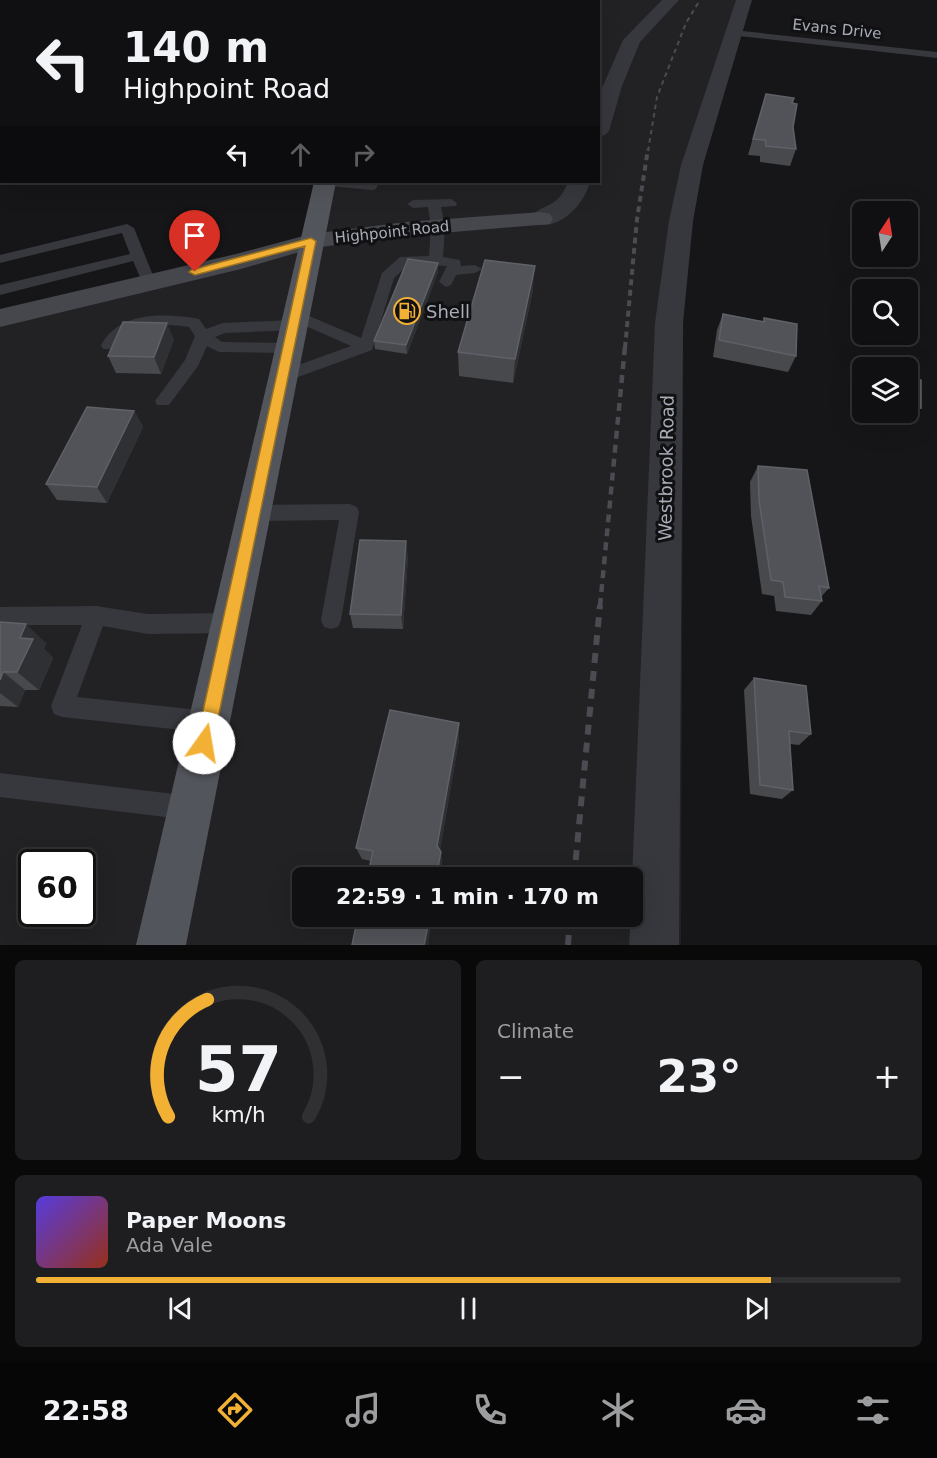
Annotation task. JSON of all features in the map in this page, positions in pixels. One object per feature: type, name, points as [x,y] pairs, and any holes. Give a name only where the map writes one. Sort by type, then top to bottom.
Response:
[{"type":"main road","points":[[161,945],[289,341],[311,241],[327,183]]},
{"type":"street","points":[[600,118],[603,99],[632,40],[671,0]]},
{"type":"street","name":"Westbrook Road","points":[[654,945],[669,323],[681,221],[692,165],[744,0]]},
{"type":"street","name":"Highpoint Road","points":[[0,318],[149,283],[311,241],[436,215],[541,219],[566,207],[576,195],[579,183]]},
{"type":"lane","name":"Evans Drive","points":[[733,33],[937,55]]},
{"type":"lane","points":[[338,183],[372,186],[373,183]]},
{"type":"lane","points":[[436,215],[452,203]]},
{"type":"lane","points":[[412,204],[436,215]]},
{"type":"lane","points":[[436,215],[436,260]]},
{"type":"lane","points":[[0,259],[32,256],[67,248],[127,228],[149,283]]},
{"type":"lane","points":[[0,290],[138,256]]},
{"type":"lane","points":[[366,346],[387,276],[405,260],[436,260],[455,263],[448,277],[475,269]]},
{"type":"lane","points":[[109,345],[111,337],[120,330],[173,319],[194,323],[203,336],[219,347],[289,341],[366,346]]},
{"type":"lane","points":[[163,401],[192,362],[203,336],[223,328],[289,341],[366,346]]},
{"type":"lane","points":[[254,513],[350,512],[331,620]]},
{"type":"lane","points":[[0,616],[96,615],[148,624],[231,623]]},
{"type":"lane","points":[[96,615],[62,706],[209,722]]},
{"type":"lane","points":[[2,789],[190,808]]},
{"type":"shaded area","points":[[600,0],[746,0],[684,155],[681,945],[0,945],[0,322],[300,248],[329,183],[600,183]]},
{"type":"building","points":[[766,94],[794,98],[792,103],[797,104],[793,127],[796,149],[766,146],[765,140],[753,139]]},
{"type":"building","name":"Shell","points":[[408,259],[438,263],[406,345],[374,341]]},
{"type":"building","points":[[485,260],[535,266],[515,359],[458,352]]},
{"type":"building","points":[[723,314],[764,322],[764,318],[797,324],[796,356],[719,340]]},
{"type":"building","points":[[123,322],[167,323],[154,357],[108,356]]},
{"type":"building","points":[[918,379],[921,380],[921,408],[918,407]]},
{"type":"building","points":[[87,407],[134,411],[97,487],[46,484]]},
{"type":"building","points":[[758,466],[807,470],[829,588],[819,586],[822,601],[785,597],[783,582],[771,580],[759,500]]},
{"type":"building","points":[[360,540],[406,541],[401,615],[350,614]]},
{"type":"building","points":[[0,622],[26,624],[20,638],[33,639],[17,672],[3,672],[0,680]]},
{"type":"building","points":[[754,678],[806,686],[811,734],[789,731],[793,790],[760,785]]},
{"type":"building","points":[[390,710],[459,723],[437,846],[441,852],[438,867],[369,867],[373,851],[356,848]]},
{"type":"building","points":[[356,927],[428,927],[424,945],[352,945]]},
{"type":"railway","points":[[648,151],[657,97],[686,23],[700,0]]},
{"type":"railway","points":[[625,348],[637,219],[648,149]]},
{"type":"railway","points":[[600,606],[625,346]]},
{"type":"railway","points":[[575,867],[600,605]]},
{"type":"railway","points":[[568,945],[569,927]]},
{"type":"place","name":"Shell","points":[[407,311]]},
{"type":"route","points":[[195,272],[311,241],[204,743]]}]
